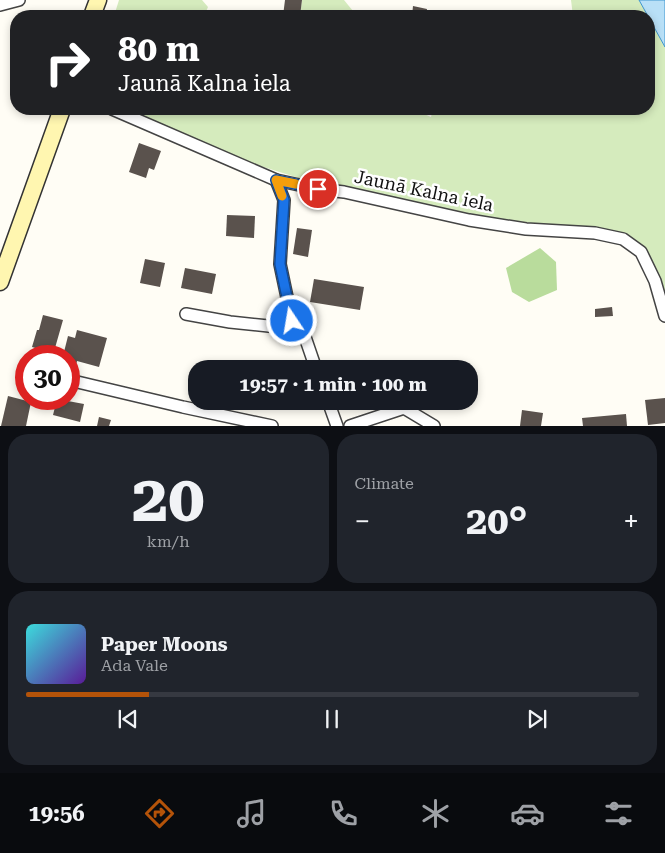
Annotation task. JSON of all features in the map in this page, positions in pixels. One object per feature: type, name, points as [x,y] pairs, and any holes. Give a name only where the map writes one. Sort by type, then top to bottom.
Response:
[{"type":"main road","points":[[0,282],[60,115]]},
{"type":"street","points":[[0,5],[19,0]]},
{"type":"street","name":"Jaunā Kalna iela","points":[[126,115],[276,180],[318,189],[344,192],[469,220],[526,229],[595,234],[623,239],[641,252],[655,281],[665,316]]},
{"type":"street","points":[[276,180],[284,200],[280,264],[292,321],[304,334],[313,360]]},
{"type":"street","points":[[186,314],[230,322],[278,327],[292,321]]},
{"type":"street","points":[[80,383],[272,426]]},
{"type":"street","points":[[350,426],[404,408],[434,426]]},
{"type":"street","points":[[331,410],[337,426]]},
{"type":"green space","points":[[119,0],[202,0],[208,7],[207,10],[116,10]]},
{"type":"green space","points":[[302,0],[344,0],[352,10],[301,10]]},
{"type":"green space","points":[[571,0],[639,0],[645,10],[572,10]]},
{"type":"green space","points":[[655,29],[665,47],[665,305],[635,242],[618,232],[493,218],[318,184],[251,163],[139,115],[426,115],[431,117],[432,115],[655,115]]},
{"type":"green space","points":[[540,248],[556,262],[557,290],[529,302],[512,292],[506,268]]},
{"type":"water","points":[[639,0],[665,0],[665,47],[655,29],[655,10],[645,10]]},
{"type":"building","points":[[285,0],[302,0],[301,10],[284,10]]},
{"type":"building","points":[[413,6],[427,9],[427,10],[413,10]]},
{"type":"building","points":[[139,143],[161,151],[154,170],[149,168],[146,178],[129,172]]},
{"type":"building","points":[[227,215],[255,216],[254,238],[226,236]]},
{"type":"building","points":[[297,228],[312,230],[308,257],[293,254]]},
{"type":"building","points":[[145,259],[165,263],[160,287],[140,283]]},
{"type":"building","points":[[185,268],[216,274],[212,294],[181,288]]},
{"type":"building","points":[[314,279],[364,287],[360,310],[310,302]]},
{"type":"building","points":[[612,307],[613,316],[595,317],[595,309]]},
{"type":"building","points":[[43,315],[63,320],[56,345],[33,345],[37,330],[39,330]]},
{"type":"building","points":[[77,330],[107,338],[99,367],[80,362],[80,345],[66,345],[68,336],[75,338]]},
{"type":"building","points":[[8,396],[15,398],[15,410],[29,410],[26,426],[1,426]]},
{"type":"building","points":[[665,398],[665,423],[648,425],[645,400]]},
{"type":"building","points":[[80,403],[84,404],[80,422],[53,415],[54,410],[80,410]]},
{"type":"building","points":[[522,410],[543,413],[541,426],[520,426]]},
{"type":"building","points":[[626,414],[627,426],[583,426],[582,418]]},
{"type":"building","points":[[99,417],[111,420],[109,426],[97,426]]},
{"type":"slow traffic","points":[[282,196],[276,180],[296,184]]},
{"type":"route","points":[[292,321],[280,264],[284,200],[276,180],[318,189]]}]
